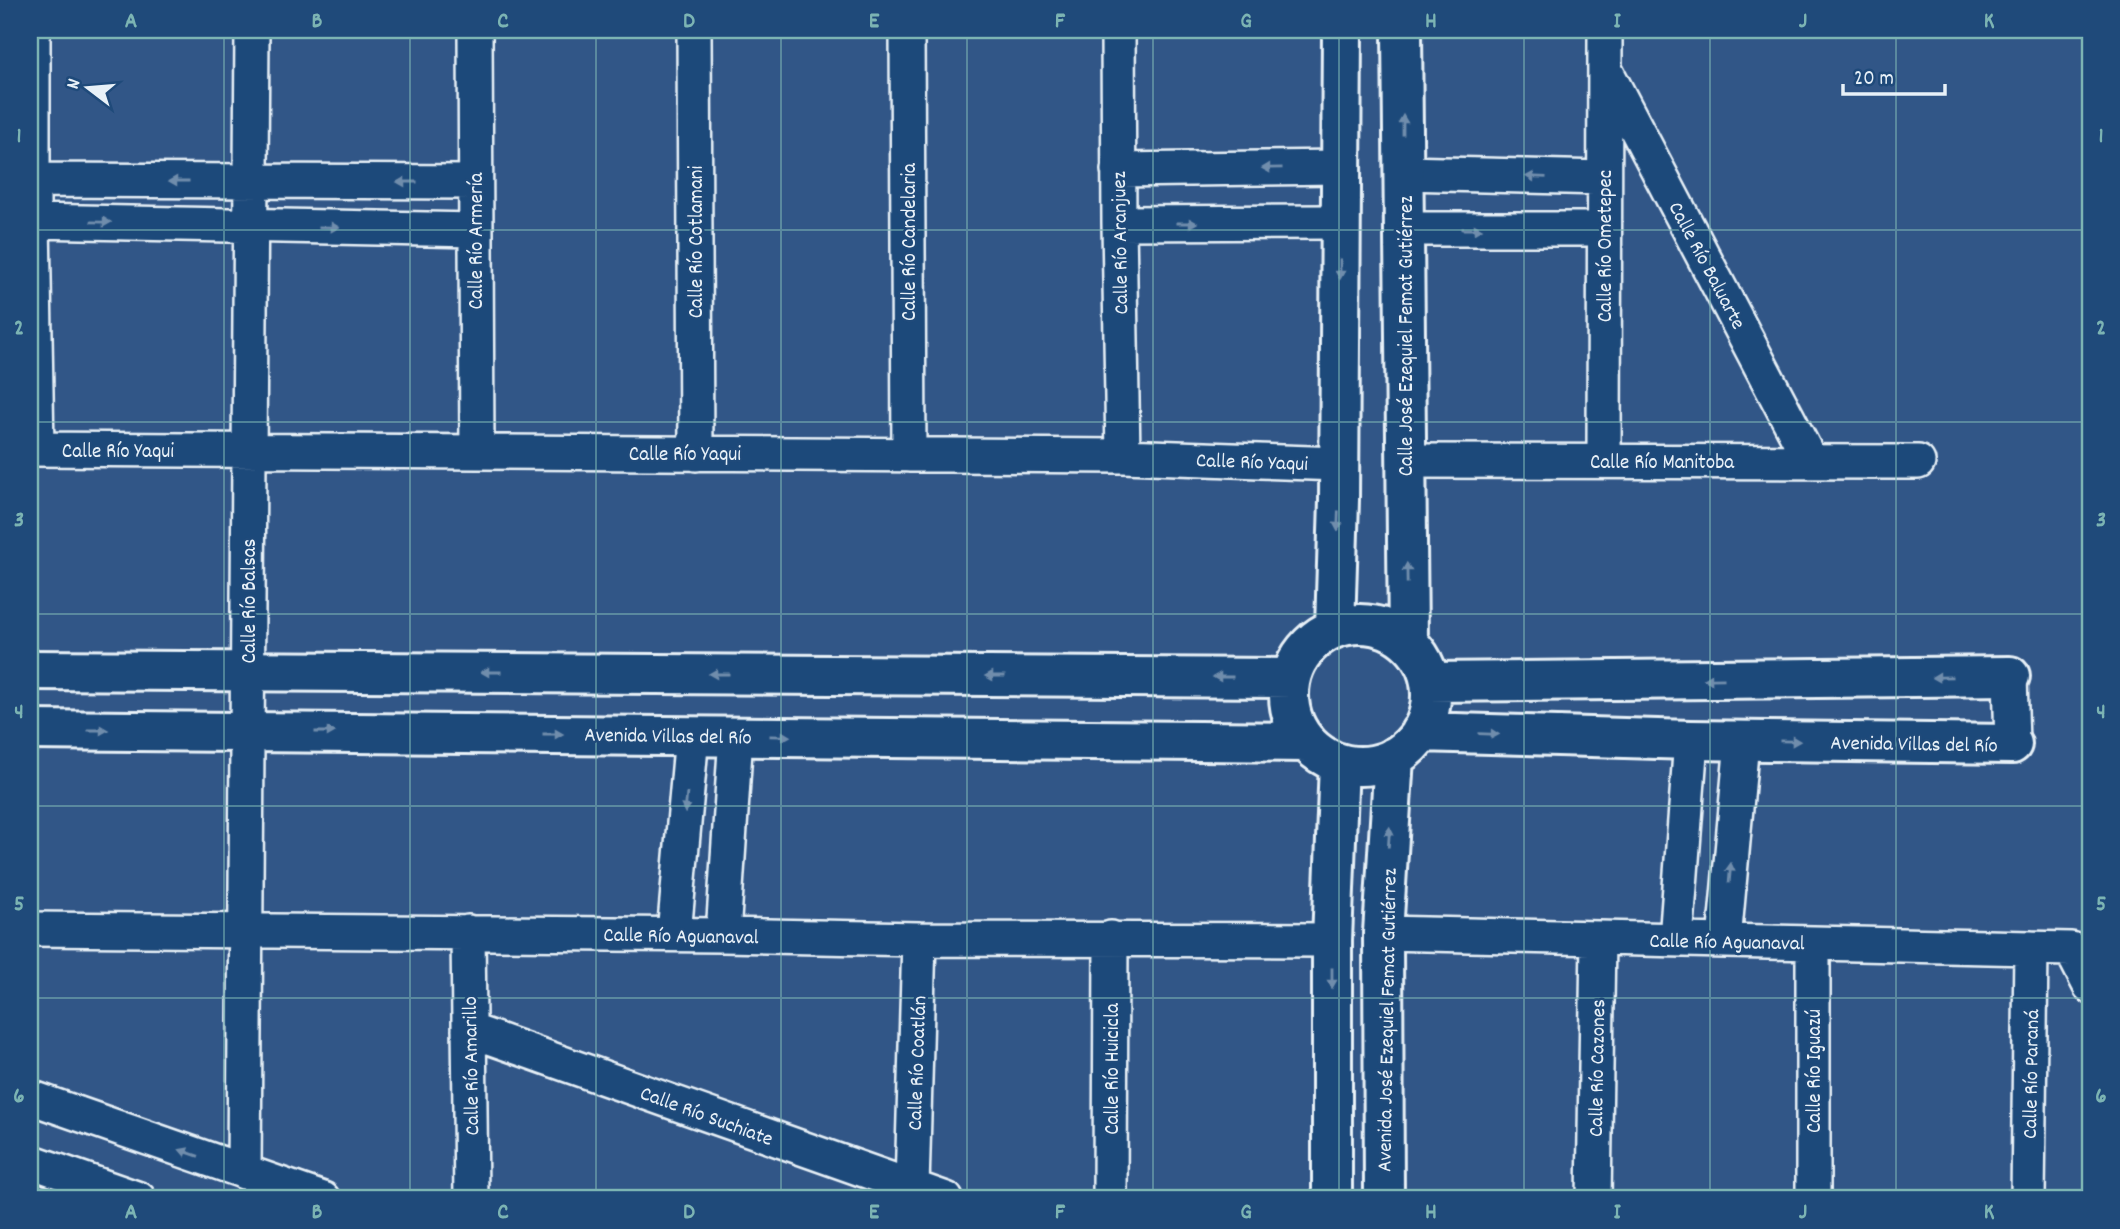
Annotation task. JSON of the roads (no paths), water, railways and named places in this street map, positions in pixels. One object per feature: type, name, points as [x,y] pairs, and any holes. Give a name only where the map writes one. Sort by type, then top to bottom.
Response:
[{"type":"street","points":[[33,30],[33,449]]},
{"type":"street","name":"Calle Río Balsas","points":[[244,1172],[252,30]]},
{"type":"street","name":"Calle Río Armería","points":[[475,30],[477,452]]},
{"type":"street","name":"Calle Río Cotlamani","points":[[694,30],[696,454]]},
{"type":"street","name":"Calle Río Candelaria","points":[[906,30],[909,455]]},
{"type":"street","name":"Calle Río Aranjuez","points":[[1118,30],[1123,456]]},
{"type":"street","points":[[1335,628],[1342,30]]},
{"type":"street","name":"Calle José Ezequiel Femat Gutiérrez","points":[[1402,30],[1408,642],[1417,653],[1430,682]]},
{"type":"street","name":"Calle Río Ometepec","points":[[1604,461],[1605,30]]},
{"type":"street","name":"Calle Río Baluarte","points":[[1605,69],[1811,461]]},
{"type":"street","points":[[1118,170],[1340,167]]},
{"type":"street","points":[[1403,173],[1604,178]]},
{"type":"street","points":[[33,180],[475,182]]},
{"type":"street","points":[[33,221],[475,230]]},
{"type":"street","points":[[1119,223],[1340,222]]},
{"type":"street","points":[[1404,229],[1604,229]]},
{"type":"street","name":"Calle Río Yaqui","points":[[33,449],[1123,456],[1339,464]]},
{"type":"street","name":"Calle Río Manitoba","points":[[1406,461],[1918,462]]},
{"type":"street","points":[[1408,642],[1393,631],[1370,624],[1335,628],[1319,637],[1302,654],[1291,678],[1289,702],[1295,724],[1307,742],[1324,756],[1355,766],[1375,764],[1407,745],[1428,714],[1430,682]]},
{"type":"street","points":[[30,670],[1291,678]]},
{"type":"street","name":"Avenida Villas del Río","points":[[1407,745],[1691,740],[2012,744],[2010,676],[1430,682]]},
{"type":"street","name":"Avenida Villas del Río","points":[[30,730],[1307,742]]},
{"type":"street","points":[[674,934],[692,735]]},
{"type":"street","points":[[723,935],[736,736]]},
{"type":"street","points":[[1676,940],[1691,740]]},
{"type":"street","points":[[1724,941],[1742,741]]},
{"type":"street","name":"Avenida José Ezequiel Femat Gutiérrez","points":[[1384,1199],[1383,933],[1407,745]]},
{"type":"street","points":[[1332,1199],[1332,940],[1339,763]]},
{"type":"street","name":"Calle Río Aguanaval","points":[[30,929],[674,934],[919,939],[1332,940]]},
{"type":"street","name":"Calle Río Amarillo","points":[[468,932],[471,1199]]},
{"type":"street","name":"Calle Río Aguanaval","points":[[1383,933],[2071,949],[2090,986]]},
{"type":"street","name":"Calle Río Huicicla","points":[[1110,1199],[1111,938]]},
{"type":"street","name":"Calle Río Cazones","points":[[1594,1199],[1598,938]]},
{"type":"street","name":"Calle Río Coatlán","points":[[912,1187],[919,939]]},
{"type":"street","name":"Calle Río Iguazú","points":[[1813,943],[1813,1199]]},
{"type":"street","name":"Calle Río Paraná","points":[[2028,1199],[2031,948]]},
{"type":"street","name":"Calle Río Suchiate","points":[[469,1030],[946,1199]]},
{"type":"street","points":[[30,1097],[323,1199]]},
{"type":"street","points":[[30,1161],[139,1199]]}]
